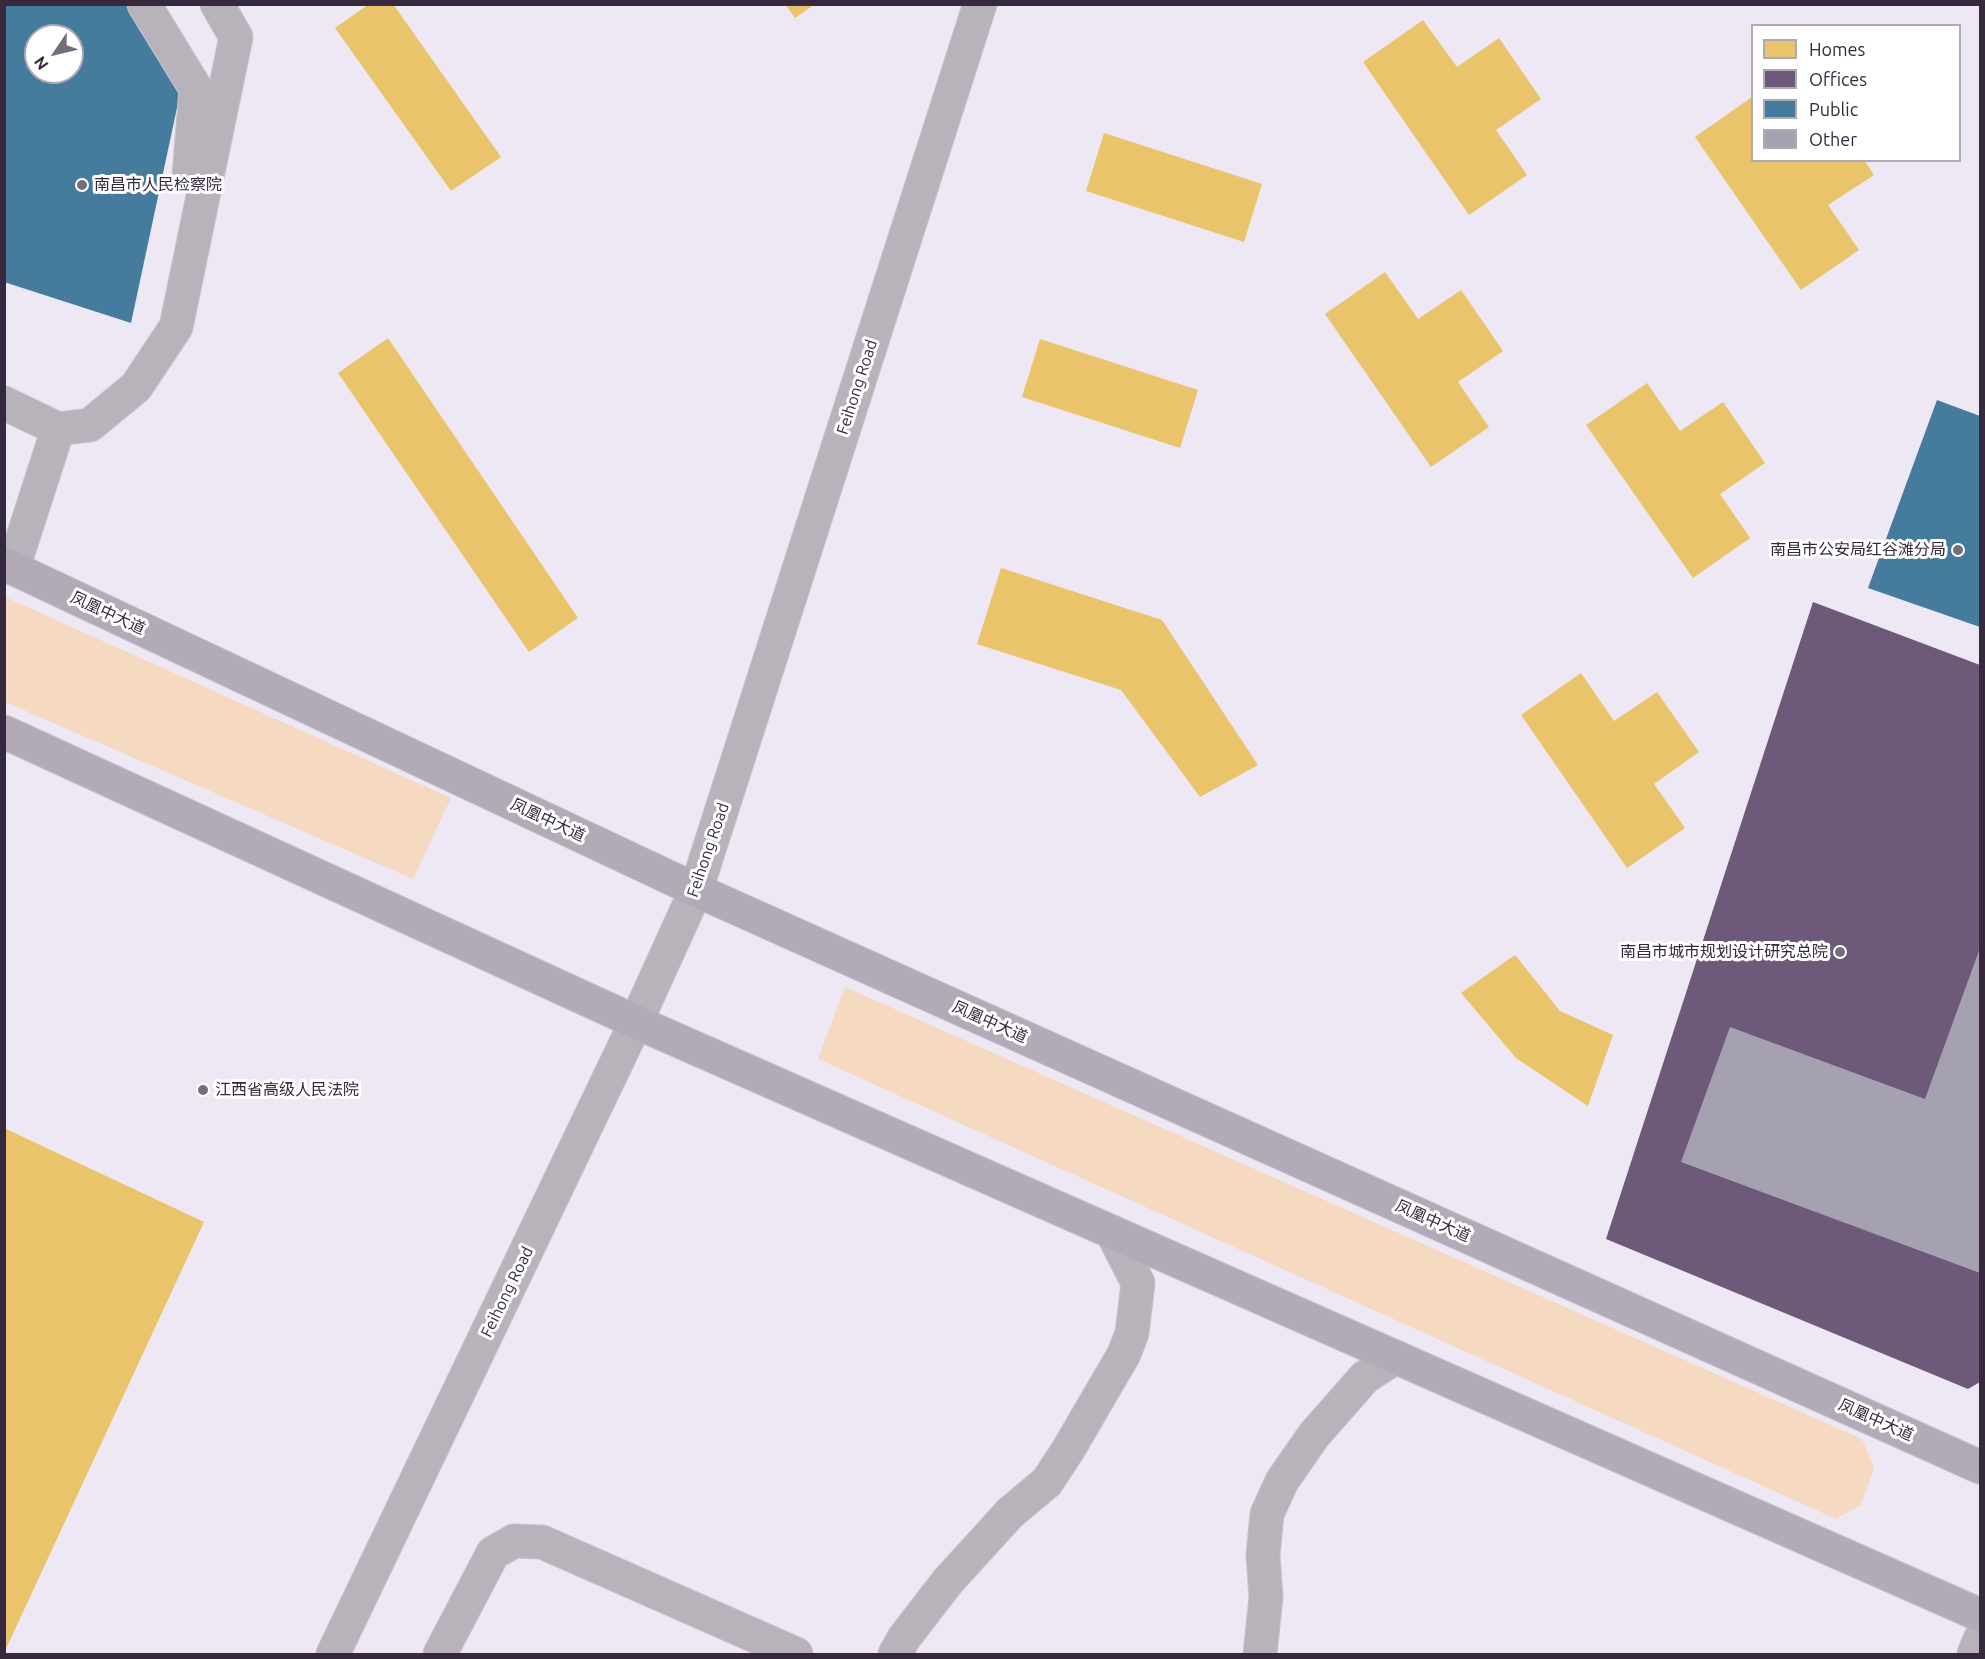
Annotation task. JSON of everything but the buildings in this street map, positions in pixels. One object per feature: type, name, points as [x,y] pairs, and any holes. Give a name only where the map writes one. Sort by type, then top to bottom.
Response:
[{"type":"main road","name":"凤凰中大道","points":[[9,566],[696,890],[1980,1467]]},
{"type":"main road","points":[[4,732],[636,1022],[1980,1615]]},
{"type":"street","points":[[144,4],[196,89],[176,327]]},
{"type":"street","points":[[4,403],[58,429],[90,425],[136,387],[176,327],[236,38],[217,4]]},
{"type":"street","name":"Feihong Road","points":[[333,1654],[636,1022],[696,890],[980,4]]},
{"type":"street","points":[[9,566],[58,429]]},
{"type":"street","points":[[895,1654],[904,1638],[948,1581],[1010,1513],[1047,1482],[1124,1354],[1132,1333],[1138,1283],[1112,1232]]},
{"type":"street","points":[[1260,1654],[1266,1597],[1263,1555],[1267,1514],[1282,1481],[1314,1435],[1365,1377],[1396,1357]]},
{"type":"street","points":[[440,1654],[494,1553],[514,1541],[542,1542],[796,1654]]},
{"type":"street","points":[[1974,1654],[1980,1639]]},
{"type":"shaded area","points":[[5,597],[451,798],[413,879],[5,702]]},
{"type":"shaded area","points":[[845,987],[1862,1439],[1874,1468],[1861,1505],[1836,1519],[818,1059]]},
{"type":"place","name":"南昌市人民检察院","points":[[82,185]]},
{"type":"place","name":"南昌市公安局红谷滩分局","points":[[1958,550]]},
{"type":"place","name":"南昌市城市规划设计研究总院","points":[[1840,952]]},
{"type":"place","name":"江西省高级人民法院","points":[[203,1090]]}]
